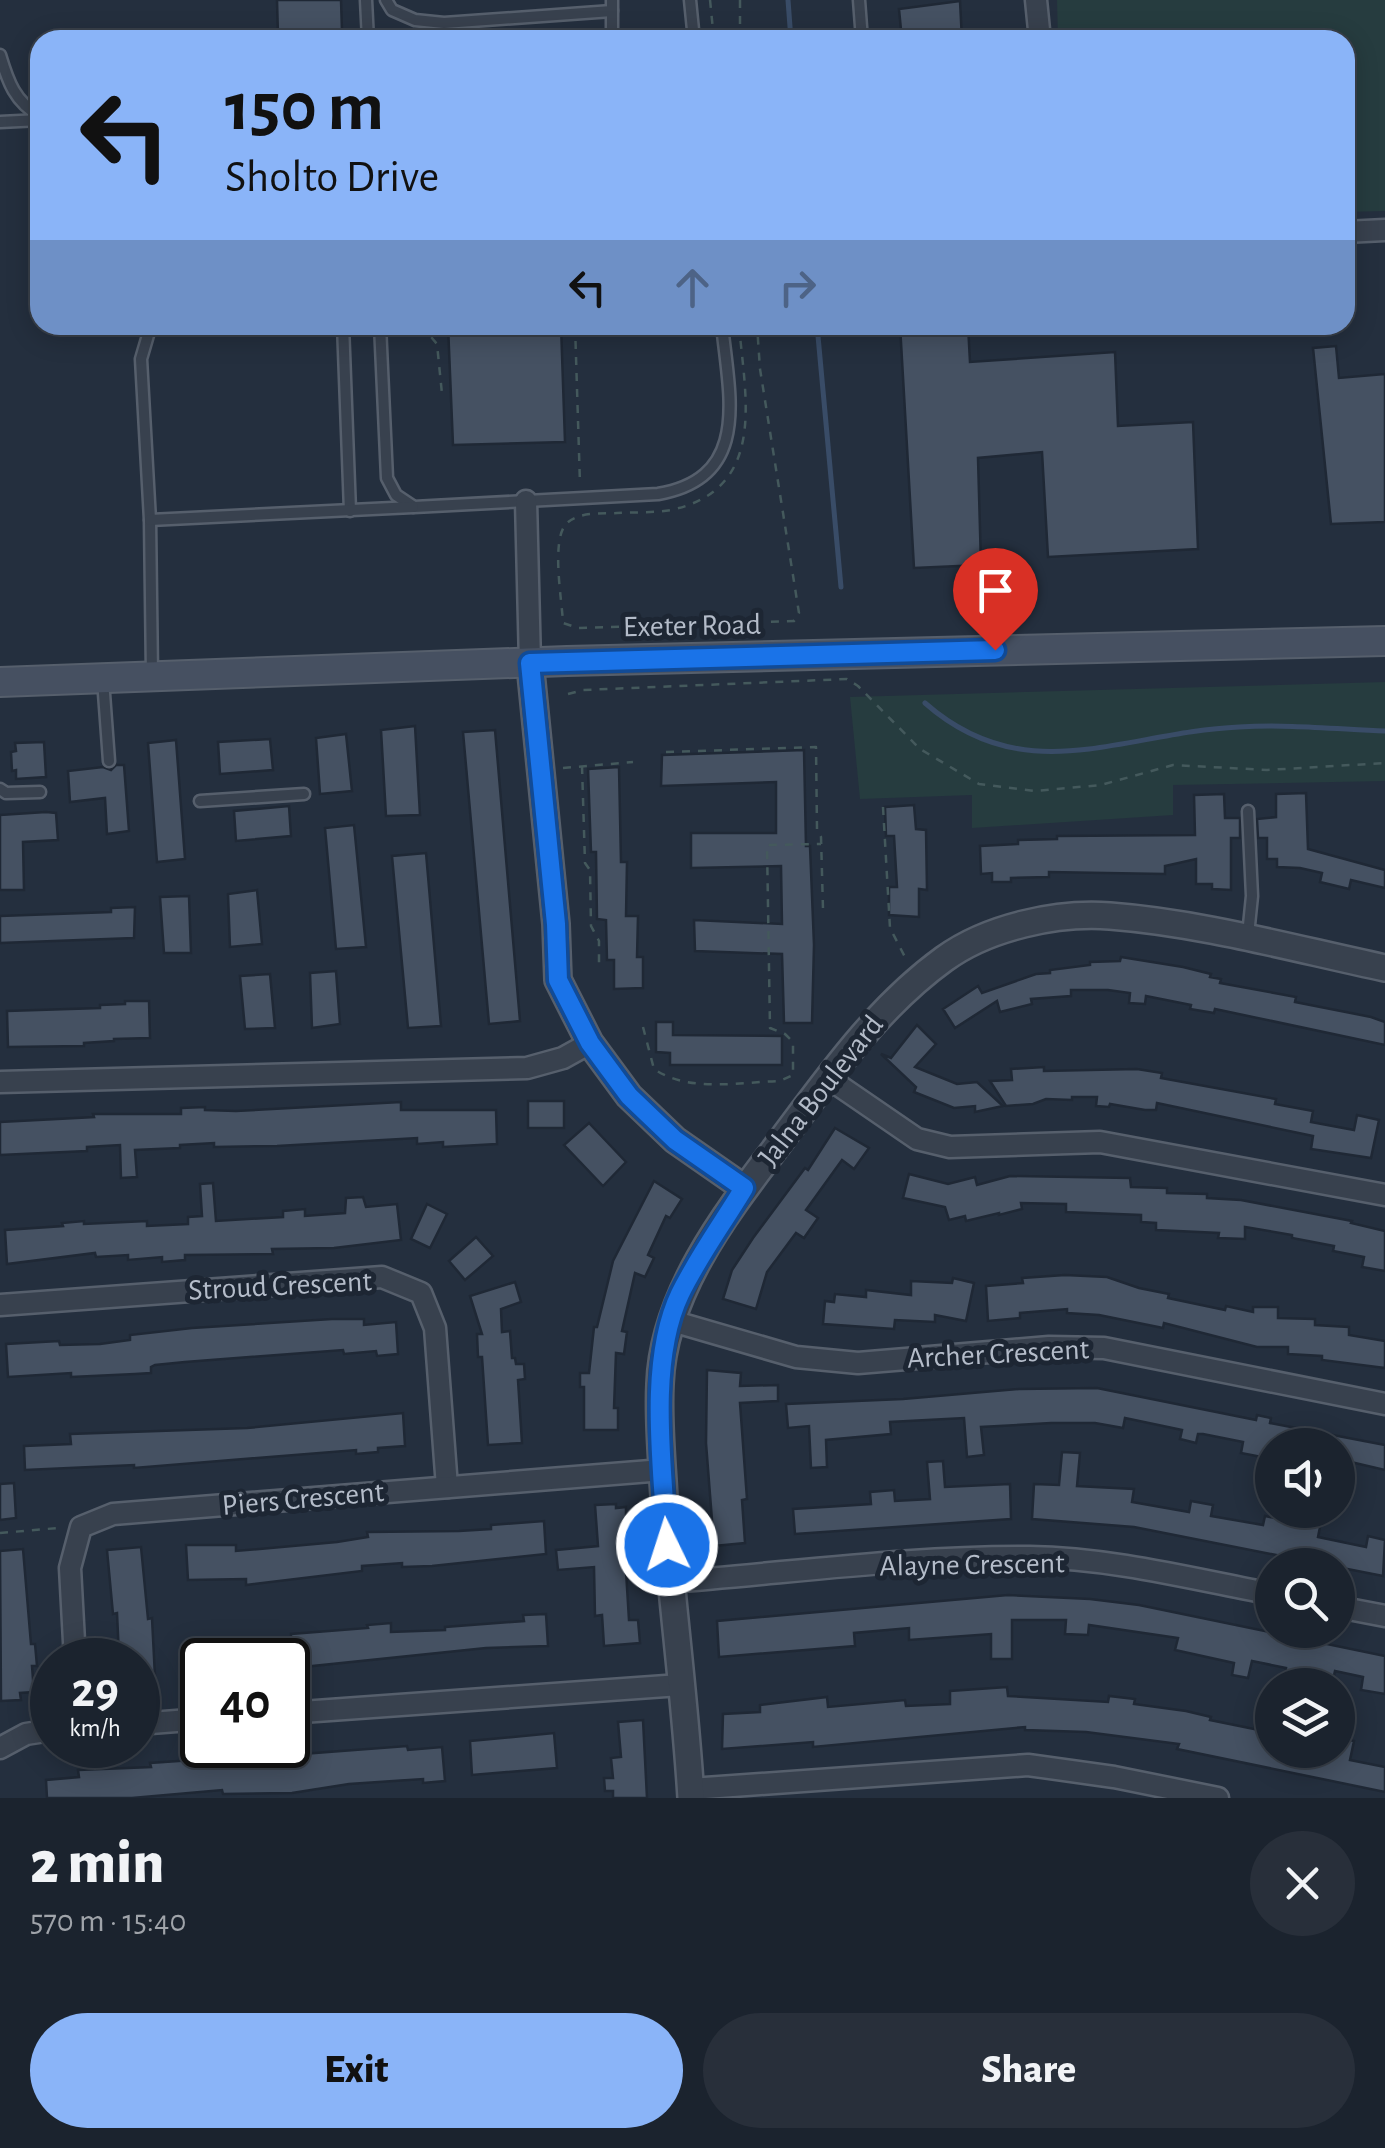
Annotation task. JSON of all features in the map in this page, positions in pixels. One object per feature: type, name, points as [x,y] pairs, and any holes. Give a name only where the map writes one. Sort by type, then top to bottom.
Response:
[{"type":"main road","name":"Exeter Road","points":[[0,682],[1385,640]]},
{"type":"street","points":[[1036,0],[1039,30]]},
{"type":"street","points":[[1355,232],[1385,230]]},
{"type":"street","points":[[526,502],[530,663],[558,980],[590,1043],[629,1096],[675,1140],[744,1188]]},
{"type":"street","name":"Jalna Boulevard","points":[[691,1794],[670,1582],[660,1381],[680,1295],[744,1188],[828,1078],[886,1009],[946,958],[1015,927],[1108,916],[1385,968]]},
{"type":"street","points":[[0,1082],[527,1068],[563,1058],[590,1043]]},
{"type":"street","points":[[828,1078],[917,1138],[950,1147],[1100,1142],[1385,1195]]},
{"type":"street","name":"Stroud Crescent","points":[[0,1305],[382,1278],[421,1292],[435,1328],[446,1487]]},
{"type":"street","name":"Archer Crescent","points":[[672,1321],[796,1356],[858,1363],[1049,1347],[1104,1348],[1385,1404]]},
{"type":"street","name":"Piers Crescent","points":[[81,1526],[114,1514],[662,1470]]},
{"type":"street","points":[[74,1638],[70,1568],[81,1526]]},
{"type":"street","name":"Alayne Crescent","points":[[670,1582],[1032,1557],[1151,1570],[1255,1591]]},
{"type":"street","points":[[1355,1610],[1385,1616]]},
{"type":"street","points":[[310,1711],[680,1685]]},
{"type":"street","points":[[0,1748],[30,1733]]},
{"type":"street","points":[[691,1794],[1028,1765],[1218,1798]]},
{"type":"lane","points":[[366,0],[368,30]]},
{"type":"lane","points":[[386,0],[392,10],[415,20],[444,23],[612,6]]},
{"type":"lane","points":[[690,0],[693,30]]},
{"type":"lane","points":[[860,0],[862,30]]},
{"type":"lane","points":[[0,55],[9,85],[30,111]]},
{"type":"lane","points":[[0,122],[30,119]]},
{"type":"lane","points":[[148,335],[142,358],[152,676]]},
{"type":"lane","points":[[343,335],[350,511]]},
{"type":"lane","points":[[380,335],[387,478],[396,496],[414,507]]},
{"type":"lane","points":[[150,520],[526,502],[678,490],[696,482],[712,468],[723,452],[729,432],[723,335]]},
{"type":"lane","points":[[103,678],[109,761]]},
{"type":"lane","points":[[0,790],[40,792]]},
{"type":"lane","points":[[200,801],[304,794]]},
{"type":"lane","points":[[1248,811],[1252,896],[1248,940]]},
{"type":"path","points":[[710,0],[713,30]]},
{"type":"path","points":[[740,0],[740,30]]},
{"type":"path","points":[[429,335],[437,344],[442,394]]},
{"type":"path","points":[[575,335],[580,498]]},
{"type":"path","points":[[566,624],[578,628],[794,621],[799,614],[758,335]]},
{"type":"path","points":[[568,694],[583,690],[847,679],[920,749],[935,758],[979,784],[1035,791],[1101,785],[1173,765],[1267,770],[1385,763]]},
{"type":"path","points":[[666,752],[816,747],[817,829],[824,909]]},
{"type":"path","points":[[562,768],[633,762]]},
{"type":"path","points":[[582,766],[585,863],[590,870],[591,926],[599,942],[598,966]]},
{"type":"path","points":[[883,806],[890,928],[906,959]]},
{"type":"path","points":[[643,1026],[654,1069],[663,1075],[694,1084],[780,1081],[793,1075],[793,1042],[770,1028],[767,846],[821,844]]},
{"type":"path","points":[[0,1533],[81,1526]]},
{"type":"green space","points":[[1057,0],[1385,0],[1385,211],[1355,212],[1355,30],[1058,30]]},
{"type":"green space","points":[[1385,682],[1385,781],[1173,785],[1173,815],[972,828],[972,795],[860,799],[850,697]]},
{"type":"building","points":[[277,0],[341,0],[342,30],[278,30]]},
{"type":"building","points":[[960,1],[961,30],[901,30],[899,9]]},
{"type":"building","points":[[448,335],[561,335],[565,442],[453,445]]},
{"type":"building","points":[[901,335],[969,335],[970,362],[1115,352],[1118,426],[1193,422],[1198,549],[1048,557],[1042,452],[978,458],[981,565],[914,568]]},
{"type":"building","points":[[1336,346],[1339,378],[1385,374],[1385,522],[1331,524],[1313,348]]},
{"type":"building","points":[[415,726],[420,815],[386,816],[381,730]]},
{"type":"building","points":[[495,730],[520,1021],[489,1024],[463,732]]},
{"type":"building","points":[[346,734],[352,791],[320,794],[316,738]]},
{"type":"building","points":[[270,739],[273,770],[220,774],[218,742]]},
{"type":"building","points":[[176,740],[185,859],[157,862],[148,743]]},
{"type":"building","points":[[44,742],[46,777],[16,779],[11,752],[16,751],[15,743]]},
{"type":"building","points":[[804,750],[814,945],[812,1023],[784,1023],[782,954],[695,951],[694,920],[782,924],[781,866],[691,868],[691,833],[776,833],[776,782],[661,786],[662,755]]},
{"type":"building","points":[[124,765],[129,831],[107,834],[105,798],[70,802],[68,771],[103,767],[111,770]]},
{"type":"building","points":[[619,767],[621,862],[627,862],[626,916],[638,916],[637,957],[643,957],[643,988],[614,989],[614,960],[607,960],[606,920],[597,919],[596,852],[591,852],[588,769]]},
{"type":"building","points":[[1306,793],[1308,849],[1385,870],[1385,888],[1351,880],[1349,889],[1320,882],[1322,873],[1277,867],[1277,859],[1267,859],[1267,838],[1258,838],[1257,819],[1276,817],[1276,794]]},
{"type":"building","points":[[1224,794],[1225,818],[1240,818],[1240,838],[1231,838],[1231,890],[1196,884],[1196,859],[1165,866],[1165,874],[1049,872],[1049,877],[992,882],[992,873],[981,874],[980,846],[1057,836],[1195,835],[1194,795]]},
{"type":"building","points":[[914,805],[916,829],[926,830],[927,890],[919,889],[919,917],[889,915],[889,887],[897,887],[894,836],[886,836],[885,807]]},
{"type":"building","points":[[289,806],[291,836],[236,841],[234,811]]},
{"type":"building","points":[[56,813],[58,840],[23,842],[24,890],[0,890],[0,815]]},
{"type":"building","points":[[354,825],[366,947],[336,949],[325,828]]},
{"type":"building","points":[[426,853],[441,1026],[408,1028],[392,856]]},
{"type":"building","points":[[257,890],[262,944],[230,947],[228,894]]},
{"type":"building","points":[[189,896],[191,953],[164,953],[160,897]]},
{"type":"building","points":[[135,907],[134,938],[0,943],[0,916],[111,912],[111,908]]},
{"type":"building","points":[[1121,957],[1183,967],[1211,974],[1210,977],[1221,979],[1220,983],[1296,997],[1295,1002],[1371,1017],[1385,1022],[1385,1045],[1215,1009],[1214,1013],[1190,1009],[1191,1005],[1146,996],[1145,1004],[1129,1003],[1130,993],[1108,990],[1071,990],[1071,996],[1031,999],[1032,1004],[1000,1012],[997,1001],[955,1028],[943,1009],[978,986],[982,993],[1050,970],[1120,961]]},
{"type":"building","points":[[336,971],[340,1024],[312,1028],[310,973]]},
{"type":"building","points":[[270,974],[275,1028],[245,1029],[240,976]]},
{"type":"building","points":[[125,1001],[149,1001],[150,1038],[114,1039],[84,1046],[8,1047],[7,1011],[100,1008]]},
{"type":"building","points":[[656,1022],[673,1022],[673,1035],[782,1036],[782,1065],[670,1065],[670,1053],[656,1052]]},
{"type":"building","points":[[917,1025],[936,1044],[915,1067],[957,1084],[977,1082],[1003,1106],[975,1112],[975,1106],[954,1108],[914,1092],[916,1087],[881,1054],[891,1058]]},
{"type":"building","points":[[1044,1067],[1044,1071],[1137,1069],[1162,1073],[1161,1078],[1276,1099],[1275,1104],[1313,1111],[1311,1122],[1354,1130],[1357,1115],[1379,1120],[1371,1158],[1311,1149],[1313,1136],[1157,1103],[1156,1110],[1145,1110],[1110,1104],[1096,1106],[1097,1097],[1072,1097],[1006,1106],[990,1081],[1012,1080],[1011,1069]]},
{"type":"building","points":[[528,1101],[564,1101],[564,1128],[528,1128]]},
{"type":"building","points":[[401,1102],[401,1110],[496,1110],[497,1144],[443,1147],[443,1142],[417,1144],[417,1138],[277,1146],[180,1145],[135,1150],[137,1177],[121,1178],[120,1145],[87,1147],[87,1151],[0,1155],[0,1122],[94,1117],[93,1114],[181,1114],[181,1108],[236,1111]]},
{"type":"building","points":[[589,1123],[626,1162],[603,1186],[564,1145]]},
{"type":"building","points":[[835,1128],[869,1148],[854,1169],[842,1160],[806,1210],[818,1218],[804,1238],[796,1233],[767,1272],[756,1309],[723,1299],[732,1270]]},
{"type":"building","points":[[909,1174],[948,1184],[975,1177],[977,1185],[1010,1176],[1130,1178],[1131,1187],[1207,1194],[1207,1198],[1241,1200],[1352,1221],[1385,1231],[1385,1271],[1362,1267],[1364,1257],[1333,1251],[1334,1246],[1292,1235],[1245,1227],[1245,1239],[1218,1238],[1219,1233],[1156,1230],[1156,1223],[1141,1222],[1141,1215],[1066,1212],[1066,1204],[1021,1203],[1022,1209],[999,1215],[949,1220],[945,1207],[903,1198]]},
{"type":"building","points":[[654,1181],[682,1199],[670,1218],[666,1216],[648,1255],[654,1258],[645,1277],[635,1273],[622,1331],[627,1332],[624,1354],[616,1353],[614,1408],[618,1408],[618,1430],[584,1430],[584,1387],[580,1387],[580,1373],[589,1373],[594,1327],[613,1261]]},
{"type":"building","points":[[213,1183],[216,1221],[283,1217],[283,1211],[305,1209],[305,1216],[345,1213],[346,1198],[363,1197],[366,1207],[397,1204],[401,1240],[334,1248],[272,1249],[273,1254],[185,1255],[185,1260],[162,1262],[162,1257],[128,1260],[128,1255],[96,1257],[95,1253],[7,1264],[5,1230],[84,1221],[147,1221],[147,1226],[188,1224],[188,1217],[202,1216],[200,1184]]},
{"type":"building","points":[[427,1204],[447,1214],[430,1248],[411,1239]]},
{"type":"building","points":[[476,1237],[493,1256],[465,1280],[449,1261]]},
{"type":"building","points":[[1065,1275],[1107,1277],[1169,1294],[1168,1298],[1225,1310],[1226,1306],[1253,1312],[1253,1307],[1278,1307],[1278,1318],[1315,1319],[1315,1325],[1349,1327],[1349,1335],[1385,1341],[1385,1368],[1288,1354],[1288,1347],[1257,1347],[1164,1323],[1163,1328],[1067,1313],[1067,1309],[1020,1313],[1020,1318],[988,1321],[986,1286]]},
{"type":"building","points":[[953,1278],[974,1283],[966,1321],[935,1315],[935,1322],[895,1320],[894,1329],[823,1324],[825,1301],[834,1302],[835,1294],[866,1297],[866,1290],[911,1295],[911,1281],[952,1283]]},
{"type":"building","points":[[515,1282],[521,1302],[501,1309],[502,1332],[510,1331],[512,1358],[516,1364],[524,1364],[525,1379],[518,1380],[522,1443],[488,1445],[482,1357],[478,1357],[477,1334],[482,1334],[470,1296]]},
{"type":"building","points":[[364,1319],[364,1325],[396,1322],[398,1354],[344,1354],[343,1350],[155,1365],[151,1373],[8,1377],[6,1344],[100,1344],[130,1340],[130,1335],[192,1328]]},
{"type":"building","points":[[707,1370],[741,1373],[740,1386],[778,1385],[778,1401],[740,1403],[747,1499],[742,1500],[745,1543],[714,1546],[706,1443]]},
{"type":"building","points":[[1097,1388],[1256,1420],[1257,1415],[1271,1418],[1270,1423],[1296,1428],[1255,1428],[1255,1456],[1241,1453],[1243,1442],[1198,1434],[1196,1443],[1180,1439],[1182,1430],[1125,1418],[1123,1428],[1095,1423],[981,1427],[984,1455],[967,1457],[964,1418],[890,1422],[891,1434],[826,1440],[827,1467],[811,1468],[809,1426],[788,1428],[786,1404],[1019,1389]]},
{"type":"building","points":[[403,1413],[405,1446],[378,1448],[378,1452],[356,1454],[356,1450],[134,1468],[25,1470],[24,1446],[71,1444],[70,1434],[247,1428]]},
{"type":"building","points":[[1355,1439],[1385,1445],[1385,1470],[1355,1463]]},
{"type":"building","points":[[1062,1452],[1080,1453],[1077,1486],[1134,1489],[1132,1502],[1189,1512],[1191,1501],[1213,1505],[1211,1516],[1255,1524],[1255,1528],[1320,1528],[1318,1537],[1366,1547],[1368,1536],[1385,1540],[1383,1576],[1355,1570],[1355,1548],[1255,1551],[1134,1527],[1032,1519],[1034,1484],[1059,1485]]},
{"type":"building","points":[[943,1461],[945,1487],[1010,1484],[1011,1519],[795,1534],[793,1509],[871,1504],[870,1492],[894,1490],[895,1501],[930,1499],[927,1462]]},
{"type":"building","points":[[14,1483],[16,1518],[0,1520],[0,1484]]},
{"type":"building","points":[[616,1504],[616,1508],[626,1507],[630,1519],[636,1519],[637,1532],[624,1538],[629,1620],[638,1620],[640,1643],[604,1646],[602,1615],[595,1616],[594,1567],[558,1570],[556,1550],[598,1546],[595,1505]]},
{"type":"building","points":[[544,1521],[546,1554],[432,1566],[362,1566],[362,1571],[246,1585],[246,1579],[188,1580],[186,1545],[236,1545],[236,1551],[337,1542],[368,1537],[367,1532],[459,1531]]},
{"type":"building","points":[[141,1547],[153,1638],[118,1638],[107,1550]]},
{"type":"building","points":[[23,1549],[30,1638],[30,1692],[20,1693],[21,1700],[1,1701],[0,1551]]},
{"type":"building","points":[[1008,1595],[1090,1599],[1255,1629],[1255,1648],[1346,1648],[1385,1656],[1385,1694],[1361,1690],[1363,1677],[1355,1675],[1355,1668],[1286,1668],[1252,1661],[1248,1678],[1232,1675],[1234,1663],[1175,1650],[1178,1638],[1089,1625],[1088,1635],[1065,1634],[1066,1620],[1012,1620],[1012,1659],[991,1659],[991,1634],[909,1640],[909,1628],[854,1633],[855,1646],[719,1657],[717,1621]]},
{"type":"building","points":[[546,1614],[548,1646],[486,1648],[310,1666],[310,1638],[291,1638],[291,1634],[391,1623],[391,1632],[445,1630],[524,1621],[523,1615]]},
{"type":"building","points":[[1007,1687],[1008,1696],[1108,1702],[1109,1696],[1254,1729],[1255,1721],[1255,1765],[1177,1749],[1179,1744],[1025,1727],[813,1747],[813,1742],[722,1749],[723,1714],[760,1712],[760,1705],[827,1697],[828,1707],[905,1700],[906,1706],[950,1704],[950,1691]]},
{"type":"building","points":[[643,1720],[647,1798],[613,1798],[613,1791],[605,1791],[604,1778],[613,1778],[611,1758],[621,1757],[618,1722]]},
{"type":"building","points":[[554,1733],[557,1768],[472,1775],[470,1741]]},
{"type":"building","points":[[442,1747],[445,1781],[349,1784],[292,1793],[223,1794],[222,1790],[132,1798],[47,1798],[46,1780],[79,1777],[78,1770],[160,1768],[160,1762],[180,1761],[180,1768],[310,1768],[310,1753]]},
{"type":"building","points":[[1355,1761],[1385,1767],[1385,1792],[1269,1768],[1355,1768]]},
{"type":"waterway","points":[[788,0],[790,30]]},
{"type":"waterway","points":[[818,335],[841,587]]},
{"type":"waterway","points":[[925,703],[963,730],[1000,745],[1038,751],[1077,750],[1239,727],[1385,731]]},
{"type":"route","points":[[667,1545],[660,1381],[672,1321],[680,1295],[744,1188],[675,1140],[629,1096],[590,1043],[558,980],[530,663],[995,650]]}]
